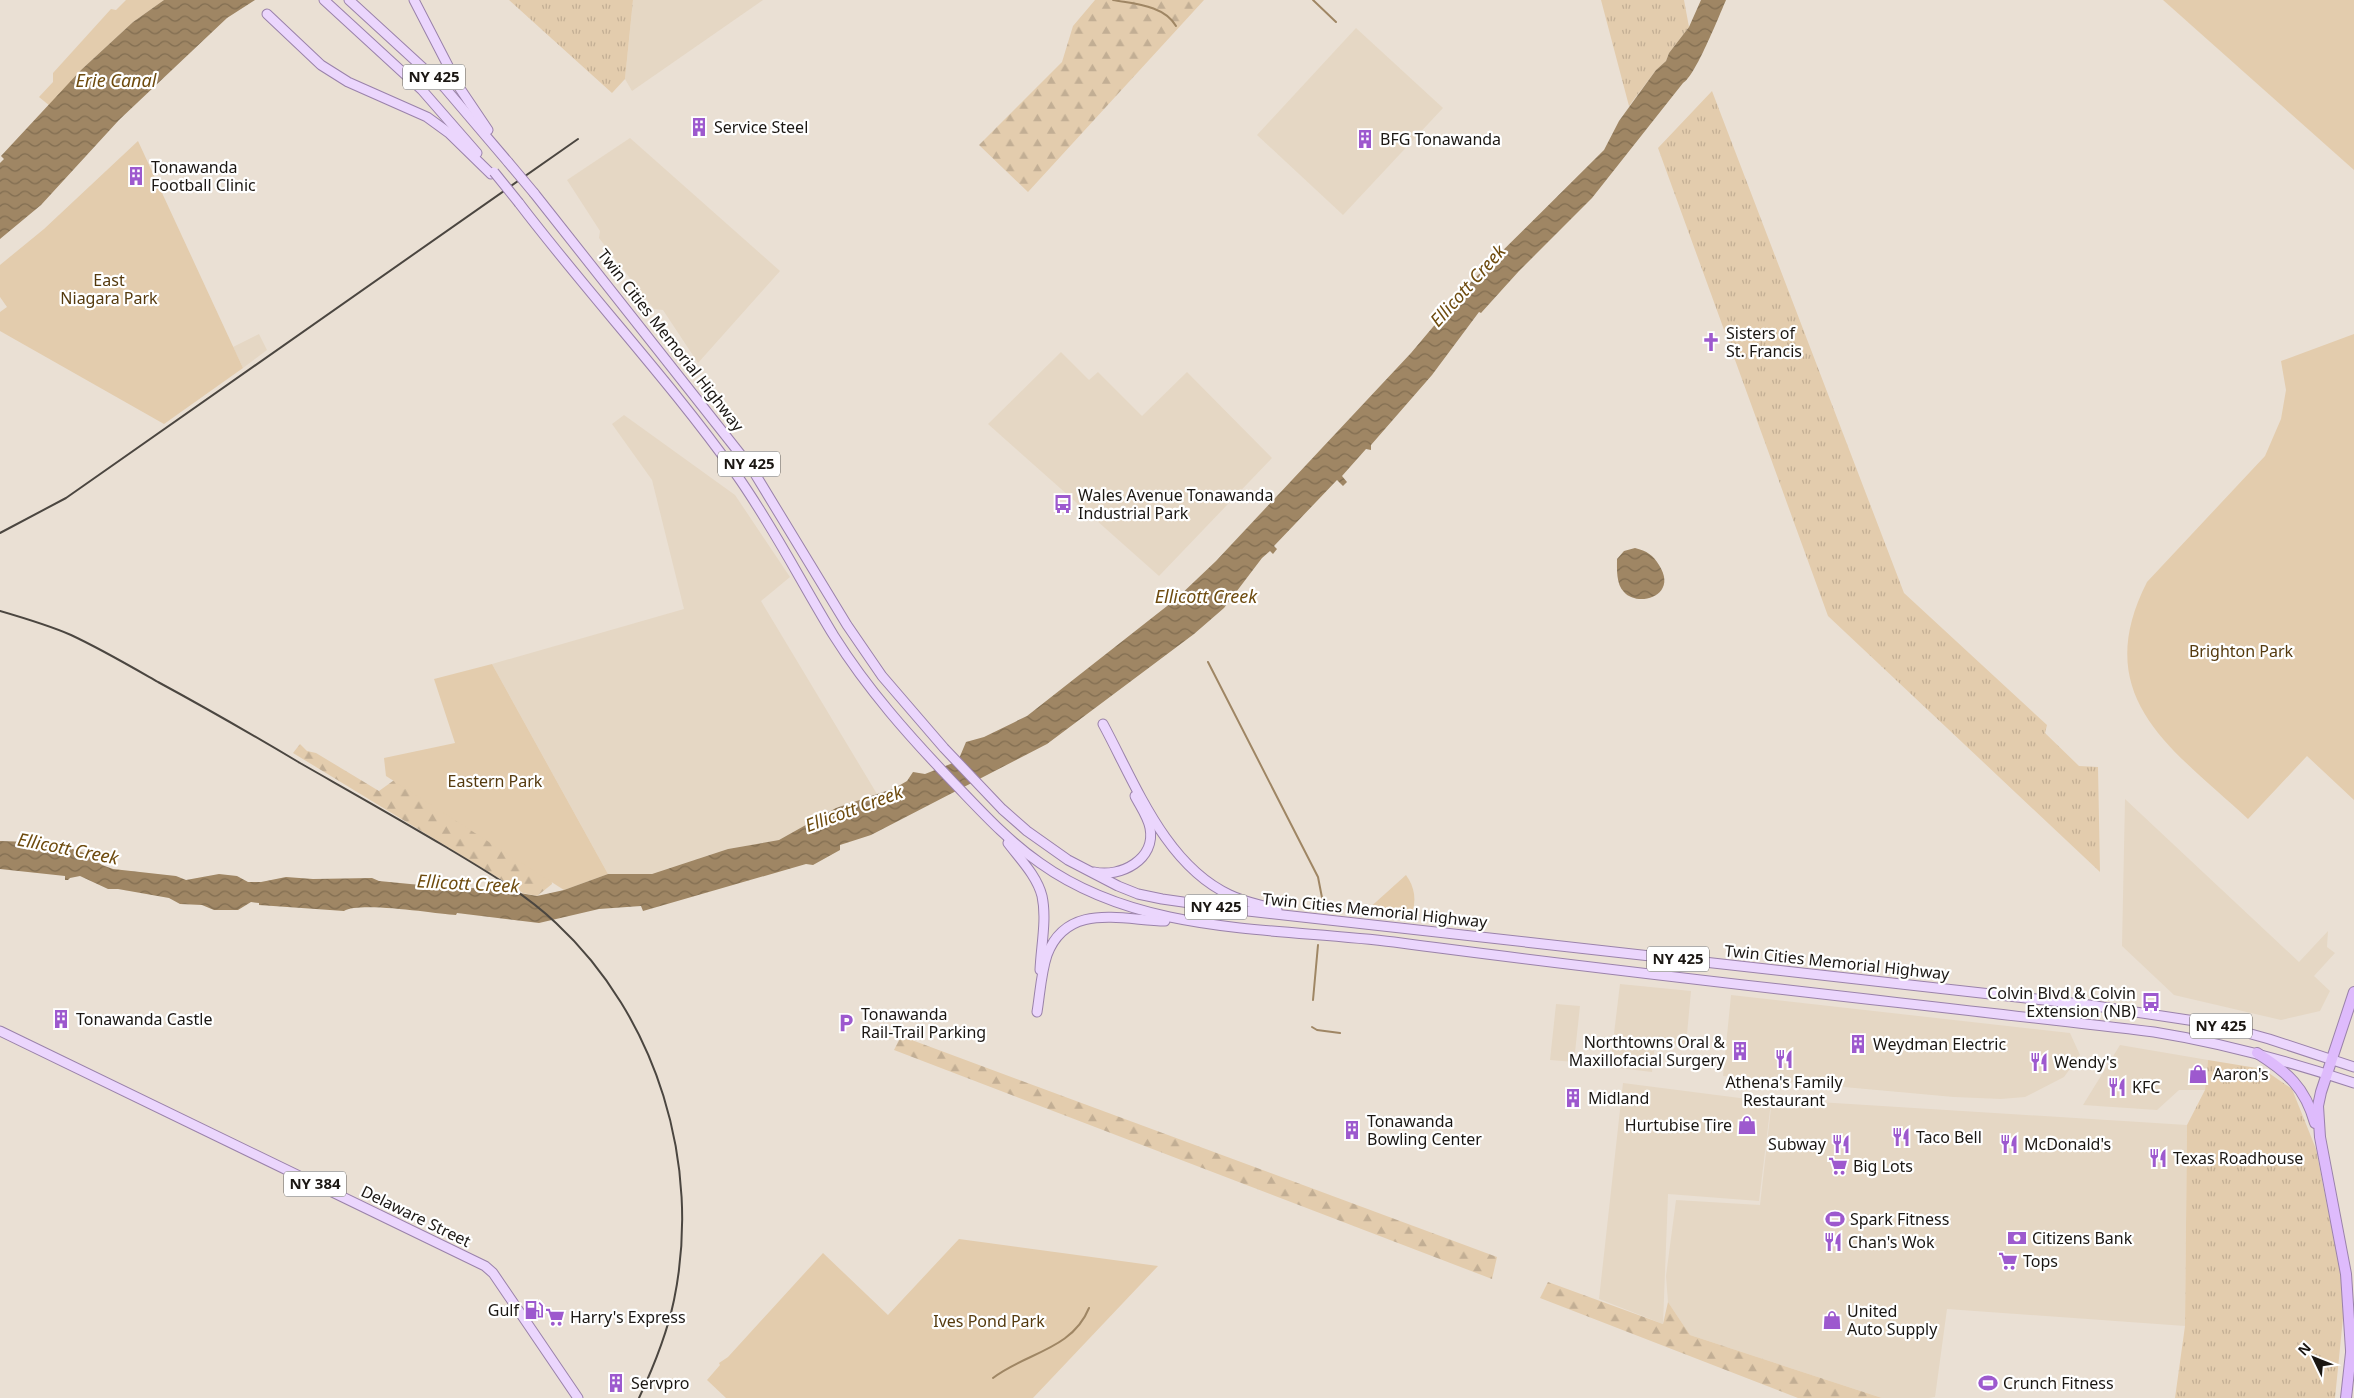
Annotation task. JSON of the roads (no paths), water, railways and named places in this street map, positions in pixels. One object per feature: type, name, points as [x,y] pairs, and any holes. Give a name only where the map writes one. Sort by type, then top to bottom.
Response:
[{"type":"highway","points":[[2351,1350],[2346,1274],[2320,1137],[2318,1106],[2331,1059],[2354,992]]},
{"type":"highway","points":[[2257,1053],[2291,1077],[2302,1091],[2309,1104],[2320,1137]]},
{"type":"highway","points":[[2346,1398],[2354,1326]]},
{"type":"main road","name":"NY 425","points":[[324,0],[440,108],[492,173]]},
{"type":"main road","points":[[414,0],[455,80],[502,154]]},
{"type":"main road","name":"Twin Cities Memorial Highway","points":[[350,1],[439,82],[534,192],[752,469],[848,625],[882,676],[944,748],[1002,809],[1044,844],[1084,870],[1138,894],[1185,903],[2089,1005],[2215,1024],[2354,1067]]},
{"type":"main road","points":[[267,14],[321,65],[348,82],[427,117],[449,133],[492,173]]},
{"type":"main road","name":"Twin Cities Memorial Highway","points":[[492,173],[510,192],[567,266],[702,429],[754,499],[858,672],[875,695],[929,757],[1001,833],[1043,866],[1089,891],[1128,907],[1188,921],[1383,941],[2010,1014],[2172,1035],[2257,1053],[2354,1082]]},
{"type":"main road","points":[[1084,870],[1112,874],[1126,869],[1143,855],[1150,837],[1147,820],[1101,725],[1159,829],[1185,864],[1208,882],[1230,895],[1296,916]]},
{"type":"main road","points":[[1001,833],[1035,879],[1042,895],[1044,914],[1037,1012],[1047,956],[1061,932],[1072,923],[1091,918],[1188,921]]},
{"type":"main road","name":"Delaware Street","points":[[0,1032],[485,1266],[493,1273],[578,1398]]},
{"type":"water","name":"Erie Canal","points":[[164,0],[255,0],[227,18],[119,120],[41,205],[0,239],[0,163],[4,159],[1,156],[81,70],[133,22]]},
{"type":"water","name":"Ellicott Creek","points":[[1701,0],[1726,0],[1694,70],[1688,78],[1592,198],[1519,271],[1481,313],[1479,312],[1432,375],[1371,445],[1371,450],[1366,449],[1342,476],[1347,482],[1343,486],[1337,480],[1274,546],[1277,549],[1273,554],[1270,551],[1262,558],[1224,608],[1194,634],[1047,744],[871,835],[840,845],[840,850],[813,865],[806,864],[643,911],[641,906],[599,909],[539,923],[457,913],[456,915],[366,907],[344,911],[259,905],[259,903],[251,902],[238,910],[214,910],[202,905],[180,904],[169,898],[108,889],[80,876],[65,880],[65,876],[0,869],[0,841],[32,842],[66,847],[82,852],[102,865],[113,869],[176,876],[186,880],[219,874],[237,876],[248,882],[261,882],[286,877],[313,879],[372,878],[379,881],[441,887],[455,883],[470,888],[497,889],[537,896],[564,890],[608,874],[652,874],[728,849],[779,840],[836,808],[895,788],[907,781],[913,772],[925,774],[958,761],[966,742],[984,737],[1027,716],[1176,599],[1216,561],[1411,353],[1470,283],[1604,150],[1619,121],[1656,70],[1666,61],[1669,53],[1689,27]]},
{"type":"water","points":[[1635,548],[1652,556],[1664,576],[1664,585],[1660,591],[1646,599],[1630,597],[1621,589],[1618,581],[1617,559],[1624,551]]},
{"type":"waterway","points":[[1113,0],[1139,4],[1156,10],[1171,19],[1176,26]]},
{"type":"waterway","points":[[1313,0],[1336,22]]},
{"type":"waterway","points":[[1208,662],[1318,877],[1324,908]]},
{"type":"waterway","points":[[1313,1000],[1318,945]]},
{"type":"waterway","points":[[1312,1027],[1317,1030],[1340,1033]]},
{"type":"waterway","points":[[993,1378],[1019,1362],[1060,1342],[1081,1322],[1089,1308]]},
{"type":"railway","points":[[0,533],[66,498],[578,139]]},
{"type":"railway","points":[[0,611],[62,631],[82,640],[446,847],[530,901],[556,923],[591,961],[621,1002],[645,1048],[663,1096],[676,1146],[682,1197],[681,1249],[674,1300],[660,1350],[639,1398]]},
{"type":"place","name":"Service Steel","points":[[699,127]]},
{"type":"place","name":"BFG Tonawanda","points":[[1365,139]]},
{"type":"place","name":"Tonawanda Football Clinic","points":[[136,176]]},
{"type":"place","name":"Sisters of St. Francis","points":[[1711,342]]},
{"type":"place","name":"Wales Avenue Tonawanda Industrial Park","points":[[1063,504]]},
{"type":"place","name":"Colvin Blvd & Colvin Extension (NB)","points":[[2151,1002]]},
{"type":"place","name":"Tonawanda Castle","points":[[61,1019]]},
{"type":"place","name":"Tonawanda Rail-Trail Parking","points":[[846,1023]]},
{"type":"place","name":"Weydman Electric","points":[[1858,1044]]},
{"type":"place","name":"Northtowns Oral & Maxillofacial Surgery","points":[[1740,1051]]},
{"type":"place","name":"Athena's Family Restaurant","points":[[1784,1059]]},
{"type":"place","name":"Wendy's","points":[[2039,1062]]},
{"type":"place","name":"Aaron's","points":[[2198,1074]]},
{"type":"place","name":"KFC","points":[[2117,1087]]},
{"type":"place","name":"Midland","points":[[1573,1098]]},
{"type":"place","name":"Hurtubise Tire","points":[[1747,1125]]},
{"type":"place","name":"Tonawanda Bowling Center","points":[[1352,1130]]},
{"type":"place","name":"Taco Bell","points":[[1901,1137]]},
{"type":"place","name":"Subway","points":[[1841,1144]]},
{"type":"place","name":"McDonald's","points":[[2009,1144]]},
{"type":"place","name":"Texas Roadhouse","points":[[2158,1158]]},
{"type":"place","name":"Big Lots","points":[[1838,1166]]},
{"type":"place","name":"Spark Fitness","points":[[1835,1219]]},
{"type":"place","name":"Citizens Bank","points":[[2017,1238]]},
{"type":"place","name":"Chan's Wok","points":[[1833,1242]]},
{"type":"place","name":"Tops","points":[[2008,1261]]},
{"type":"place","name":"Gulf","points":[[534,1310]]},
{"type":"place","name":"Harry's Express","points":[[555,1317]]},
{"type":"place","name":"United Auto Supply","points":[[1832,1320]]},
{"type":"place","name":"Servpro","points":[[616,1383]]},
{"type":"place","name":"Crunch Fitness","points":[[1988,1383]]},
{"type":"park label","name":"East Niagara Park","points":[[109,289]]},
{"type":"park label","name":"Brighton Park","points":[[2241,651]]},
{"type":"park label","name":"Eastern Park","points":[[495,781]]},
{"type":"park label","name":"Ives Pond Park","points":[[989,1321]]}]
